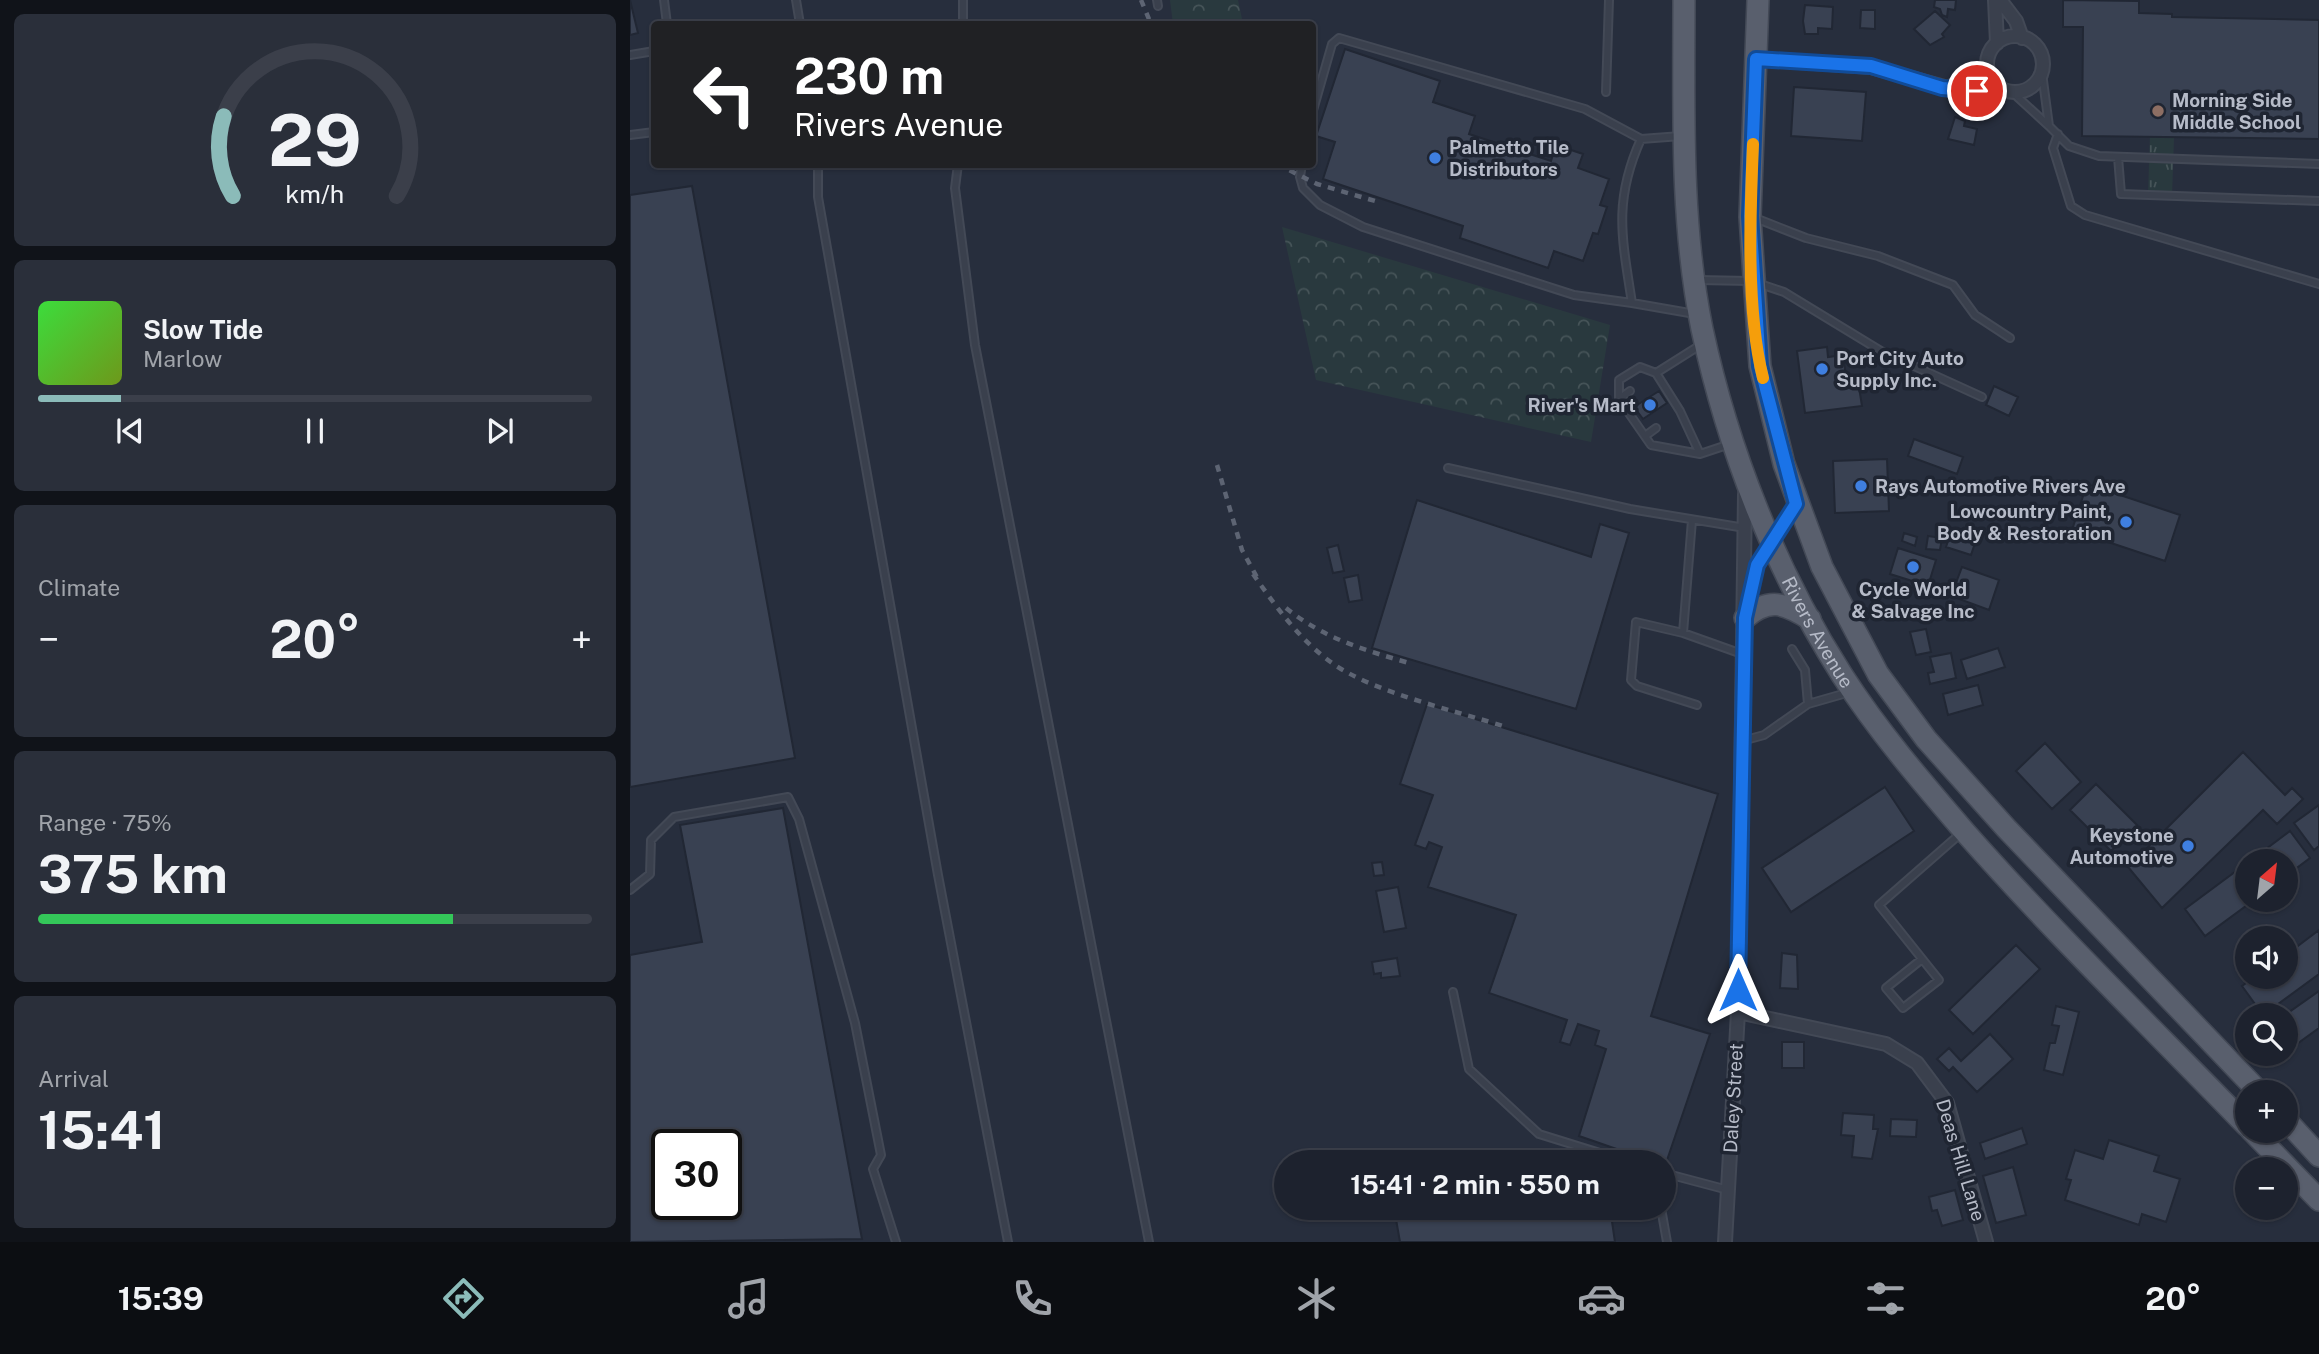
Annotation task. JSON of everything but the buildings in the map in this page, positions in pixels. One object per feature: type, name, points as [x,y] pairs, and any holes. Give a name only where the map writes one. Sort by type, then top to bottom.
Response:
[{"type":"main road","name":"Rivers Avenue","points":[[1684,0],[1689,234],[1700,315],[1734,443],[1770,542],[1853,691],[1909,767],[2009,881],[2235,1114]]},
{"type":"main road","name":"Rivers Avenue","points":[[1758,0],[1750,216],[1752,281],[1760,366],[1796,504],[1844,612],[1878,674],[1926,739],[2006,828],[2248,1080]]},
{"type":"main road","points":[[1745,618],[1767,603],[1780,603],[1812,621]]},
{"type":"main road","points":[[2298,1133],[2319,1156]]},
{"type":"main road","points":[[2264,1143],[2319,1200]]},
{"type":"street","points":[[1994,0],[1997,43]]},
{"type":"street","points":[[2000,0],[2016,21],[2022,38]]},
{"type":"street","points":[[1756,59],[1871,66],[1960,91],[2007,91],[2030,88],[2042,73],[2043,64],[2037,47],[2022,38],[2014,37],[1997,43],[1991,50],[1987,67],[1990,75],[2007,91]]},
{"type":"street","points":[[1948,88],[1987,67]]},
{"type":"street","name":"Daley Street","points":[[1725,1242],[1738,1012],[1746,477]]},
{"type":"street","name":"Daley Street","points":[[1745,618],[1757,565],[1796,504]]},
{"type":"street","name":"Deas Hill Lane","points":[[1738,1012],[1886,1044],[1917,1063],[1947,1103],[1986,1242]]},
{"type":"lane","points":[[664,0],[667,21]]},
{"type":"lane","points":[[796,0],[800,21]]},
{"type":"lane","points":[[963,0],[963,21]]},
{"type":"lane","points":[[1606,92],[1609,0]]},
{"type":"lane","points":[[1316,100],[1332,44],[1339,37],[1585,109],[1641,139],[1685,136]]},
{"type":"lane","points":[[630,55],[651,52]]},
{"type":"lane","points":[[2042,73],[2049,126]]},
{"type":"lane","points":[[2007,91],[2069,146],[2099,156],[2319,164]]},
{"type":"lane","points":[[630,135],[651,132]]},
{"type":"lane","points":[[2058,134],[2053,148],[2071,206],[2085,215],[2319,284]]},
{"type":"lane","points":[[1632,303],[1620,229],[1628,169],[1641,139]]},
{"type":"lane","points":[[2118,157],[2121,194],[2319,201]]},
{"type":"lane","points":[[818,168],[818,197],[825,237],[938,875],[1008,1242]]},
{"type":"lane","points":[[958,168],[955,188],[975,345],[1149,1242]]},
{"type":"lane","points":[[1301,168],[1300,177],[1303,187],[1320,205],[1363,227],[1574,295],[1700,315]]},
{"type":"lane","points":[[1750,216],[1806,237],[1878,256],[1952,285],[1975,315],[2010,338]]},
{"type":"lane","points":[[1696,279],[1752,281],[1784,292],[1881,351],[1982,397]]},
{"type":"lane","points":[[1649,378],[1707,341]]},
{"type":"lane","points":[[1700,454],[1656,373],[1640,367],[1619,380],[1619,399],[1651,445],[1700,454],[1734,443]]},
{"type":"lane","points":[[1619,399],[1630,391]]},
{"type":"lane","points":[[1645,436],[1656,428]]},
{"type":"lane","points":[[1448,468],[1692,520],[1745,528]]},
{"type":"lane","points":[[1683,634],[1692,520]]},
{"type":"lane","points":[[1697,705],[1637,686],[1631,680],[1636,622],[1683,634],[1744,655]]},
{"type":"lane","points":[[1792,649],[1805,670],[1808,704]]},
{"type":"lane","points":[[1742,741],[1764,735],[1808,704],[1853,691]]},
{"type":"lane","points":[[630,890],[650,874],[651,840],[674,817],[789,797],[799,819],[855,1023],[881,1155],[873,1170],[897,1242]]},
{"type":"lane","points":[[1922,959],[1886,988],[1903,1008],[1938,980],[1922,959],[1879,905],[1964,831]]},
{"type":"lane","points":[[1453,992],[1469,1069],[1539,1134],[1590,1150]]},
{"type":"lane","points":[[1676,1175],[1728,1190]]},
{"type":"lane","points":[[1663,1220],[1667,1242]]},
{"type":"green space","points":[[1170,0],[1238,0],[1242,21],[1173,21]]},
{"type":"green space","points":[[2151,105],[2175,108],[2172,196],[2148,195]]},
{"type":"green space","points":[[1282,227],[1610,325],[1591,442],[1316,380]]},
{"type":"railway","points":[[1141,0],[1150,21]]},
{"type":"railway","points":[[1285,168],[1317,184],[1375,201]]},
{"type":"railway","points":[[1217,465],[1242,550],[1259,581]]},
{"type":"railway","points":[[1253,574],[1300,635],[1335,665],[1394,693],[1506,727]]},
{"type":"railway","points":[[1286,608],[1329,635],[1409,663]]},
{"type":"slow traffic","points":[[1753,144],[1750,216],[1752,281],[1763,378]]},
{"type":"place","name":"Morning Side Middle School","points":[[2158,111]]},
{"type":"place","name":"Palmetto Tile Distributors","points":[[1435,158]]},
{"type":"place","name":"Port City Auto Supply Inc.","points":[[1822,369]]},
{"type":"place","name":"River's Mart","points":[[1650,405]]},
{"type":"place","name":"Rays Automotive Rivers Ave","points":[[1861,486]]},
{"type":"place","name":"Lowcountry Paint, Body & Restoration","points":[[2126,522]]},
{"type":"place","name":"Cycle World & Salvage Inc","points":[[1913,567]]},
{"type":"place","name":"Keystone Automotive","points":[[2188,846]]},
{"type":"route","points":[[1738,990],[1745,618],[1757,565],[1796,504],[1760,366],[1752,281],[1750,216],[1756,59],[1871,66],[1942,88],[1977,91]]}]
